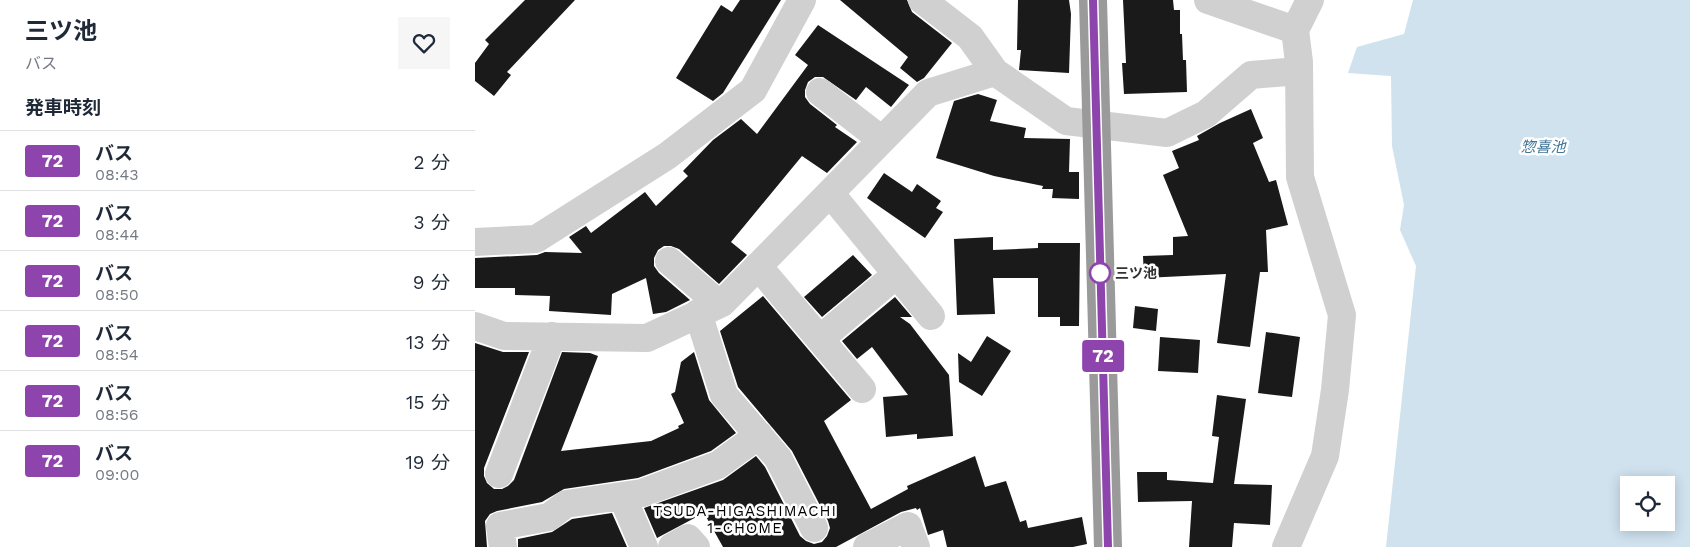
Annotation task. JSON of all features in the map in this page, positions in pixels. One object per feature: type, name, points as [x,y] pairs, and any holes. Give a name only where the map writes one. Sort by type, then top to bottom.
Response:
[{"type":"highway","points":[[1093,0],[1108,547]]},
{"type":"street","points":[[475,242],[536,239],[667,156],[753,90],[802,0]]},
{"type":"street","points":[[922,0],[970,37],[995,72],[1066,121],[1167,133],[1207,114],[1251,75],[1299,71]]},
{"type":"street","points":[[1208,0],[1295,30]]},
{"type":"street","points":[[1286,547],[1325,456],[1335,390],[1342,315],[1300,177],[1299,71],[1295,30],[1310,0]]},
{"type":"street","points":[[475,326],[504,336],[647,338],[709,309],[758,266],[928,93],[995,72]]},
{"type":"street","points":[[820,92],[882,140]]},
{"type":"street","points":[[830,193],[931,316]]},
{"type":"street","points":[[669,261],[709,309],[724,395],[778,458],[814,528]]},
{"type":"street","points":[[758,266],[862,389]]},
{"type":"street","points":[[820,339],[897,274]]},
{"type":"street","points":[[499,474],[552,336]]},
{"type":"street","points":[[503,547],[500,526],[549,517],[566,504],[642,493],[717,464],[759,435]]},
{"type":"street","points":[[621,496],[643,547]]},
{"type":"street","points":[[867,547],[908,526],[916,547]]},
{"type":"street","points":[[673,547],[688,538],[696,547]]},
{"type":"water","name":"惣喜池","points":[[1413,0],[1690,0],[1690,547],[1386,547],[1416,266],[1400,230],[1404,205],[1392,146],[1391,76],[1348,73],[1357,47],[1404,34]]},
{"type":"building","points":[[525,0],[575,0],[507,72],[511,75],[494,96],[475,81],[475,63],[489,44],[485,40]]},
{"type":"building","points":[[740,0],[781,0],[723,93],[713,101],[676,78],[721,5],[732,12]]},
{"type":"building","points":[[840,0],[907,0],[912,12],[952,43],[924,78],[917,82],[900,68],[908,57]]},
{"type":"building","points":[[1018,0],[1069,0],[1071,14],[1069,73],[1019,70],[1021,50],[1017,50]]},
{"type":"building","points":[[1123,0],[1173,0],[1174,10],[1180,10],[1180,34],[1182,34],[1183,60],[1186,60],[1187,92],[1124,94],[1122,63],[1126,63]]},
{"type":"building","points":[[818,25],[909,85],[891,107],[866,87],[856,100],[823,77],[815,77],[808,82],[805,97],[810,104],[837,125],[835,127],[857,142],[827,173],[802,156],[731,242],[747,255],[719,284],[679,249],[664,246],[658,250],[654,258],[654,266],[659,273],[690,300],[666,312],[653,314],[646,278],[612,294],[611,315],[549,311],[550,296],[515,295],[515,288],[475,288],[475,258],[537,255],[545,252],[582,253],[569,237],[586,226],[591,233],[645,192],[656,206],[688,176],[683,171],[713,140],[741,119],[757,134],[808,65],[795,55]]},
{"type":"building","points":[[978,94],[997,100],[990,121],[1026,128],[1024,138],[1070,139],[1069,172],[1079,172],[1079,199],[1052,198],[1053,189],[1042,189],[1043,186],[994,176],[936,158],[954,101]]},
{"type":"building","points":[[1251,109],[1263,138],[1253,143],[1269,182],[1276,180],[1288,225],[1266,230],[1268,272],[1260,272],[1250,347],[1217,343],[1226,274],[1144,278],[1143,256],[1173,255],[1173,237],[1188,236],[1163,175],[1179,168],[1172,151],[1199,140],[1197,136]]},
{"type":"building","points":[[884,173],[912,192],[917,184],[941,201],[936,208],[943,212],[925,238],[867,198]]},
{"type":"building","points":[[993,237],[993,250],[1038,248],[1038,243],[1080,243],[1079,326],[1060,326],[1060,317],[1038,317],[1038,278],[993,278],[995,314],[957,315],[954,239]]},
{"type":"building","points":[[853,255],[872,275],[822,317],[804,297]]},
{"type":"building","points":[[763,296],[851,400],[824,421],[871,509],[908,489],[907,486],[975,456],[985,487],[1006,481],[1020,522],[1026,520],[1028,528],[1082,517],[1087,544],[1073,547],[947,547],[943,530],[928,535],[920,508],[901,512],[836,547],[723,547],[704,513],[657,538],[644,508],[723,480],[756,456],[765,467],[800,536],[814,544],[822,542],[827,536],[830,528],[828,521],[792,451],[738,387],[720,331]]},
{"type":"building","points":[[895,297],[912,317],[900,317],[910,324],[949,375],[953,436],[917,439],[917,434],[886,437],[883,397],[908,395],[872,347],[857,359],[842,341]]},
{"type":"building","points":[[1135,306],[1158,309],[1156,331],[1133,328]]},
{"type":"building","points":[[1266,332],[1300,337],[1292,397],[1258,393]]},
{"type":"building","points":[[987,336],[1011,351],[982,396],[959,382],[958,353],[971,362]]},
{"type":"building","points":[[1160,337],[1200,340],[1198,373],[1158,371]]},
{"type":"building","points":[[475,343],[503,352],[529,352],[484,468],[484,476],[487,483],[494,489],[502,489],[514,480],[562,352],[590,353],[598,356],[561,451],[651,441],[679,428],[678,426],[684,423],[671,394],[675,392],[681,362],[694,352],[709,400],[736,433],[711,451],[638,478],[564,489],[542,502],[490,514],[485,521],[487,547],[475,547]]},
{"type":"building","points":[[1217,395],[1246,399],[1234,484],[1272,485],[1270,525],[1234,523],[1232,547],[1189,547],[1192,501],[1138,502],[1137,472],[1167,472],[1167,480],[1213,483],[1219,437],[1212,436]]},
{"type":"building","points":[[612,513],[627,547],[518,547],[518,539],[552,532],[572,519]]},
{"type":"bus line","name":"72","points":[[1093,0],[1108,547]]},
{"type":"place","name":"三ツ池","points":[[1100,273]]},
{"type":"district","name":"TSUDA-HIGASHIMACHI 1-CHOME","points":[[745,520]]}]
